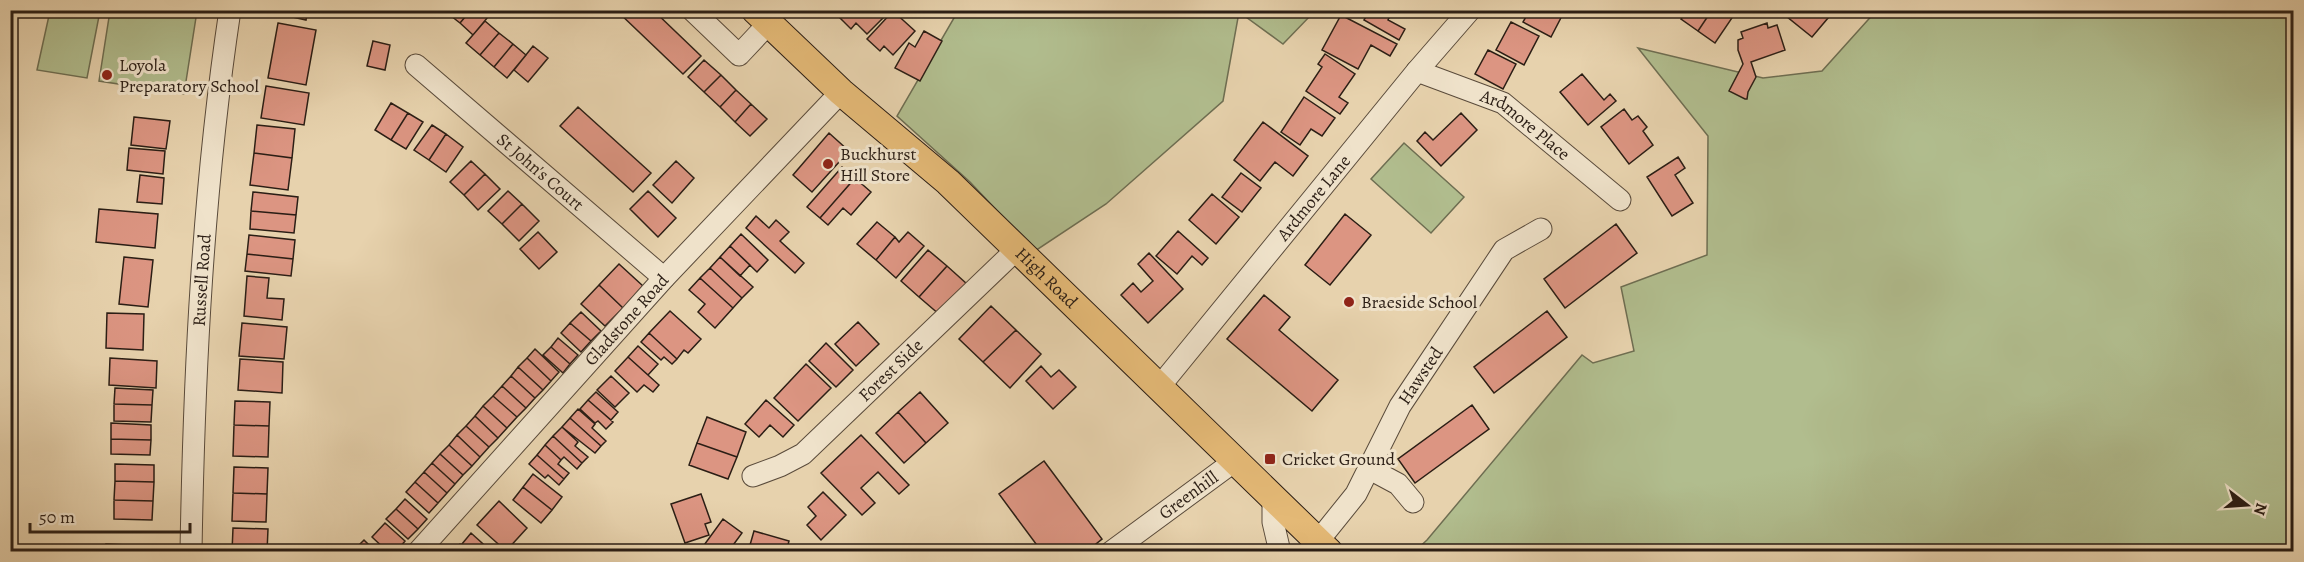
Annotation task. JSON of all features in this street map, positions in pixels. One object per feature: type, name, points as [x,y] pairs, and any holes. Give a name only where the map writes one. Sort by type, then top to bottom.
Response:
[{"type":"main road","name":"High Road","points":[[762,17],[841,92],[948,182],[1324,546]]},
{"type":"street","name":"Russell Road","points":[[191,552],[192,467],[201,270],[220,79],[230,10]]},
{"type":"street","points":[[692,10],[739,56],[762,17]]},
{"type":"street","name":"Ardmore Lane","points":[[1160,386],[1417,71],[1470,10]]},
{"type":"street","name":"St John's Court","points":[[416,64],[664,278]]},
{"type":"street","name":"Ardmore Place","points":[[1417,71],[1503,103],[1620,200]]},
{"type":"street","name":"Gladstone Road","points":[[418,552],[664,278],[841,92]]},
{"type":"street","name":"Hawsted","points":[[1324,546],[1370,469],[1400,406],[1504,250],[1541,229]]},
{"type":"street","name":"Forest Side","points":[[753,476],[803,454],[1016,250]]},
{"type":"street","name":"Greenhill","points":[[1111,552],[1236,460]]},
{"type":"street","points":[[1370,469],[1398,484],[1413,502]]},
{"type":"street","points":[[1278,502],[1274,506],[1273,522],[1281,552]]},
{"type":"green space","points":[[1311,10],[1313,13],[1283,44],[1239,12],[1223,101],[1106,204],[1035,251],[970,182],[897,116],[958,11]]},
{"type":"green space","points":[[50,11],[100,11],[87,78],[37,70]]},
{"type":"green space","points":[[110,11],[197,11],[184,94],[99,81]]},
{"type":"green space","points":[[1876,11],[2293,11],[2294,279],[2291,282],[2294,286],[2293,551],[1414,552],[1427,540],[1582,355],[1593,363],[1634,351],[1621,287],[1707,255],[1708,136],[1638,48],[1763,78],[1822,71]]},
{"type":"green space","points":[[1404,143],[1464,197],[1431,233],[1371,179]]},
{"type":"building","points":[[276,10],[308,10],[306,20],[275,13]]},
{"type":"building","points":[[448,10],[471,10],[460,23],[446,12]]},
{"type":"building","points":[[471,10],[493,11],[473,35],[460,23]]},
{"type":"building","points":[[616,10],[653,10],[701,56],[683,74]]},
{"type":"building","points":[[845,10],[890,11],[867,34],[856,23],[851,29],[839,17]]},
{"type":"building","points":[[1370,10],[1393,10],[1388,20],[1405,29],[1399,40],[1364,20]]},
{"type":"building","points":[[1530,10],[1565,10],[1551,37],[1523,22]]},
{"type":"building","points":[[1687,10],[1712,10],[1698,31],[1681,19]]},
{"type":"building","points":[[1712,10],[1728,10],[1734,15],[1715,43],[1698,31]]},
{"type":"building","points":[[1790,10],[1818,10],[1828,18],[1812,37],[1786,16]]},
{"type":"building","points":[[893,11],[915,31],[893,55],[884,46],[880,51],[867,39]]},
{"type":"building","points":[[1341,15],[1397,44],[1390,56],[1371,45],[1358,69],[1322,50]]},
{"type":"building","points":[[485,21],[499,33],[480,55],[466,43]]},
{"type":"building","points":[[1511,22],[1539,36],[1524,65],[1496,50]]},
{"type":"building","points":[[278,23],[316,30],[306,85],[268,78]]},
{"type":"building","points":[[1767,23],[1768,28],[1777,25],[1785,50],[1751,62],[1756,77],[1745,99],[1729,91],[1743,64],[1738,50],[1738,40],[1743,38],[1741,32]]},
{"type":"building","points":[[924,31],[942,41],[920,81],[895,68],[909,43],[915,47]]},
{"type":"building","points":[[499,33],[513,44],[494,67],[480,55]]},
{"type":"building","points":[[373,41],[390,45],[385,70],[367,66]]},
{"type":"building","points":[[513,44],[526,55],[507,78],[494,67]]},
{"type":"building","points":[[533,46],[548,58],[528,82],[514,70]]},
{"type":"building","points":[[1488,50],[1516,64],[1503,89],[1475,74]]},
{"type":"building","points":[[1325,54],[1355,74],[1339,97],[1348,103],[1340,114],[1306,91],[1322,67],[1318,64]]},
{"type":"building","points":[[704,60],[721,75],[704,92],[688,77]]},
{"type":"building","points":[[1582,74],[1604,100],[1610,94],[1616,101],[1588,125],[1560,92]]},
{"type":"building","points":[[721,75],[736,90],[720,107],[704,92]]},
{"type":"building","points":[[266,86],[309,93],[304,125],[261,118]]},
{"type":"building","points":[[736,90],[751,104],[735,122],[720,107]]},
{"type":"building","points":[[1304,97],[1335,118],[1322,136],[1311,129],[1300,145],[1281,132]]},
{"type":"building","points":[[391,103],[408,113],[391,140],[375,130]]},
{"type":"building","points":[[751,104],[767,119],[750,136],[735,122]]},
{"type":"building","points":[[578,107],[651,173],[633,192],[560,126]]},
{"type":"building","points":[[1624,109],[1632,120],[1638,116],[1647,127],[1643,131],[1653,145],[1629,164],[1601,127]]},
{"type":"building","points":[[408,113],[423,122],[406,149],[391,140]]},
{"type":"building","points":[[1461,113],[1477,130],[1441,166],[1417,141],[1425,132],[1433,140]]},
{"type":"building","points":[[134,117],[170,121],[166,149],[131,145]]},
{"type":"building","points":[[1263,122],[1308,156],[1293,176],[1275,162],[1260,181],[1234,160]]},
{"type":"building","points":[[257,125],[295,129],[292,158],[254,153]]},
{"type":"building","points":[[432,125],[446,134],[429,160],[414,150]]},
{"type":"building","points":[[829,133],[849,151],[812,192],[793,175]]},
{"type":"building","points":[[446,134],[463,147],[446,172],[429,160]]},
{"type":"building","points":[[129,148],[165,151],[163,174],[127,170]]},
{"type":"building","points":[[254,153],[292,158],[288,190],[250,185]]},
{"type":"building","points":[[1678,157],[1685,168],[1675,175],[1693,203],[1672,216],[1647,177]]},
{"type":"building","points":[[471,161],[485,174],[464,195],[450,182]]},
{"type":"building","points":[[676,161],[694,178],[672,203],[653,185]]},
{"type":"building","points":[[842,167],[855,178],[820,218],[807,207]]},
{"type":"building","points":[[1241,173],[1261,188],[1242,212],[1222,197]]},
{"type":"building","points":[[485,174],[500,189],[478,210],[464,195]]},
{"type":"building","points":[[140,175],[164,178],[162,204],[137,202]]},
{"type":"building","points":[[855,178],[871,192],[851,215],[843,208],[828,225],[820,218]]},
{"type":"building","points":[[508,191],[522,204],[502,224],[488,211]]},
{"type":"building","points":[[648,191],[676,218],[658,237],[630,209]]},
{"type":"building","points":[[253,192],[298,197],[296,215],[251,211]]},
{"type":"building","points":[[1212,194],[1239,217],[1216,244],[1189,220]]},
{"type":"building","points":[[522,204],[539,221],[519,241],[502,224]]},
{"type":"building","points":[[99,209],[158,214],[155,248],[96,242]]},
{"type":"building","points":[[251,211],[296,215],[294,233],[250,229]]},
{"type":"building","points":[[1345,214],[1371,235],[1330,285],[1305,265]]},
{"type":"building","points":[[756,216],[769,228],[776,220],[789,232],[780,241],[804,263],[795,273],[746,228]]},
{"type":"building","points":[[877,222],[895,237],[876,260],[857,244]]},
{"type":"building","points":[[1616,224],[1637,253],[1565,308],[1544,279]]},
{"type":"building","points":[[1178,231],[1208,258],[1202,265],[1192,256],[1177,274],[1156,256]]},
{"type":"building","points":[[538,232],[557,252],[539,269],[520,249]]},
{"type":"building","points":[[908,232],[924,246],[896,278],[876,260],[895,237],[899,242]]},
{"type":"building","points":[[741,234],[768,260],[757,272],[730,246]]},
{"type":"building","points":[[249,235],[295,240],[293,259],[247,254]]},
{"type":"building","points":[[730,246],[750,265],[740,276],[720,257]]},
{"type":"building","points":[[928,250],[947,266],[919,297],[901,281]]},
{"type":"building","points":[[1149,253],[1183,289],[1148,323],[1121,295],[1133,283],[1141,292],[1153,281],[1138,264]]},
{"type":"building","points":[[247,254],[293,259],[291,276],[245,271]]},
{"type":"building","points":[[124,257],[153,260],[148,307],[119,304]]},
{"type":"building","points":[[720,257],[753,287],[742,298],[710,268]]},
{"type":"building","points":[[619,264],[643,286],[623,308],[599,285]]},
{"type":"building","points":[[947,266],[967,284],[940,315],[919,297]]},
{"type":"building","points":[[710,268],[742,298],[733,308],[700,278]]},
{"type":"building","points":[[247,276],[269,278],[267,298],[284,299],[282,320],[244,316]]},
{"type":"building","points":[[700,278],[733,308],[715,328],[698,312],[705,304],[689,290]]},
{"type":"building","points":[[599,285],[623,308],[605,326],[581,304]]},
{"type":"building","points":[[1264,295],[1290,317],[1279,330],[1338,380],[1312,411],[1227,339]]},
{"type":"building","points":[[991,306],[1016,330],[983,362],[959,339]]},
{"type":"building","points":[[670,311],[701,339],[688,353],[684,350],[677,359],[649,333]]},
{"type":"building","points":[[1547,311],[1567,337],[1494,393],[1474,367]]},
{"type":"building","points":[[581,312],[601,331],[591,341],[570,323]]},
{"type":"building","points":[[107,313],[144,314],[143,350],[106,348]]},
{"type":"building","points":[[858,322],[879,344],[856,366],[835,344]]},
{"type":"building","points":[[242,323],[287,327],[284,359],[239,356]]},
{"type":"building","points":[[570,323],[591,341],[581,352],[561,333]]},
{"type":"building","points":[[1016,330],[1041,354],[1010,388],[983,362]]},
{"type":"building","points":[[649,333],[677,359],[672,364],[664,357],[661,360],[641,342]]},
{"type":"building","points":[[558,338],[578,355],[570,364],[551,347]]},
{"type":"building","points":[[826,343],[853,370],[836,387],[809,361]]},
{"type":"building","points":[[638,346],[658,364],[648,375],[628,357]]},
{"type":"building","points":[[551,347],[570,364],[563,373],[543,355]]},
{"type":"building","points":[[535,349],[559,372],[551,381],[527,358]]},
{"type":"building","points":[[628,357],[659,385],[653,392],[644,385],[637,392],[615,371]]},
{"type":"building","points":[[110,358],[157,361],[156,388],[109,385]]},
{"type":"building","points":[[527,358],[551,381],[543,390],[518,367]]},
{"type":"building","points":[[240,359],[283,362],[282,393],[238,390]]},
{"type":"building","points":[[806,364],[831,388],[798,421],[774,398]]},
{"type":"building","points":[[1041,366],[1051,377],[1059,370],[1076,387],[1053,409],[1026,381]]},
{"type":"building","points":[[518,367],[543,390],[535,398],[511,376]]},
{"type":"building","points":[[511,376],[535,398],[526,408],[502,386]]},
{"type":"building","points":[[611,376],[629,393],[615,407],[597,390]]},
{"type":"building","points":[[502,386],[526,408],[517,417],[493,396]]},
{"type":"building","points":[[115,388],[153,390],[152,405],[114,404]]},
{"type":"building","points":[[596,392],[618,412],[611,420],[588,400]]},
{"type":"building","points":[[920,392],[948,423],[926,443],[898,412]]},
{"type":"building","points":[[493,396],[517,417],[507,428],[483,406]]},
{"type":"building","points":[[588,400],[613,422],[606,429],[598,421],[595,423],[580,409]]},
{"type":"building","points":[[766,400],[794,425],[783,437],[770,425],[759,437],[745,424]]},
{"type":"building","points":[[235,401],[270,402],[269,426],[234,425]]},
{"type":"building","points":[[114,404],[152,405],[151,422],[114,421]]},
{"type":"building","points":[[1472,405],[1489,429],[1415,483],[1398,459]]},
{"type":"building","points":[[483,406],[507,428],[498,438],[475,416]]},
{"type":"building","points":[[578,409],[595,424],[592,428],[606,441],[601,446],[570,418]]},
{"type":"building","points":[[898,412],[926,443],[904,463],[876,433]]},
{"type":"building","points":[[475,416],[498,438],[489,447],[466,426]]},
{"type":"building","points":[[707,417],[746,432],[737,457],[697,443]]},
{"type":"building","points":[[570,418],[601,446],[595,453],[562,427]]},
{"type":"building","points":[[111,423],[151,425],[151,440],[111,439]]},
{"type":"building","points":[[234,425],[269,426],[268,457],[233,456]]},
{"type":"building","points":[[466,426],[489,447],[480,457],[457,435]]},
{"type":"building","points":[[562,427],[578,442],[575,446],[588,457],[582,463],[553,436]]},
{"type":"building","points":[[457,435],[480,457],[472,466],[449,445]]},
{"type":"building","points":[[861,435],[909,485],[899,494],[878,472],[861,488],[875,503],[862,515],[821,473]]},
{"type":"building","points":[[553,436],[582,463],[577,469],[564,457],[561,460],[545,445]]},
{"type":"building","points":[[111,439],[151,440],[150,455],[111,454]]},
{"type":"building","points":[[697,443],[737,457],[728,479],[689,465]]},
{"type":"building","points":[[449,445],[472,466],[463,475],[440,454]]},
{"type":"building","points":[[545,445],[561,460],[558,464],[569,473],[564,479],[537,455]]},
{"type":"building","points":[[440,454],[463,475],[455,484],[432,463]]},
{"type":"building","points":[[537,455],[564,479],[559,485],[548,475],[545,478],[529,464]]},
{"type":"building","points":[[1044,461],[1102,539],[1086,552],[1042,552],[999,494]]},
{"type":"building","points":[[432,463],[455,484],[447,493],[424,472]]},
{"type":"building","points":[[115,464],[154,465],[154,482],[115,481]]},
{"type":"building","points":[[234,467],[268,468],[267,494],[233,493]]},
{"type":"building","points":[[424,472],[447,493],[438,503],[415,482]]},
{"type":"building","points":[[533,474],[562,497],[552,510],[523,487]]},
{"type":"building","points":[[115,481],[154,482],[153,501],[114,500]]},
{"type":"building","points":[[415,482],[438,503],[429,513],[406,492]]},
{"type":"building","points":[[523,487],[552,510],[541,523],[513,500]]},
{"type":"building","points":[[823,492],[846,515],[821,540],[807,525],[816,516],[808,507]]},
{"type":"building","points":[[233,493],[267,494],[266,522],[232,521]]},
{"type":"building","points":[[701,494],[711,522],[705,524],[709,535],[685,543],[671,504]]},
{"type":"building","points":[[405,499],[427,519],[418,529],[396,509]]},
{"type":"building","points":[[114,500],[153,501],[152,520],[114,519]]},
{"type":"building","points":[[499,501],[527,528],[506,551],[477,525]]},
{"type":"building","points":[[396,509],[418,529],[408,539],[386,519]]},
{"type":"building","points":[[723,519],[742,533],[731,548],[735,552],[699,552]]},
{"type":"building","points":[[385,523],[405,541],[396,552],[388,552],[372,537]]},
{"type":"building","points":[[233,528],[268,529],[267,552],[232,552]]},
{"type":"building","points":[[754,531],[789,541],[786,552],[748,552]]},
{"type":"building","points":[[471,533],[492,552],[471,552],[462,544]]},
{"type":"building","points":[[364,540],[376,552],[352,552]]},
{"type":"building","points":[[106,544],[127,545],[127,552],[106,552]]},
{"type":"building","points":[[460,544],[469,552],[453,552]]},
{"type":"place","name":"Loyola Preparatory School","points":[[107,75]]},
{"type":"place","name":"Buckhurst Hill Store","points":[[828,164]]},
{"type":"place","name":"Braeside School","points":[[1349,302]]},
{"type":"place","name":"Cricket Ground","points":[[1270,459]]}]
